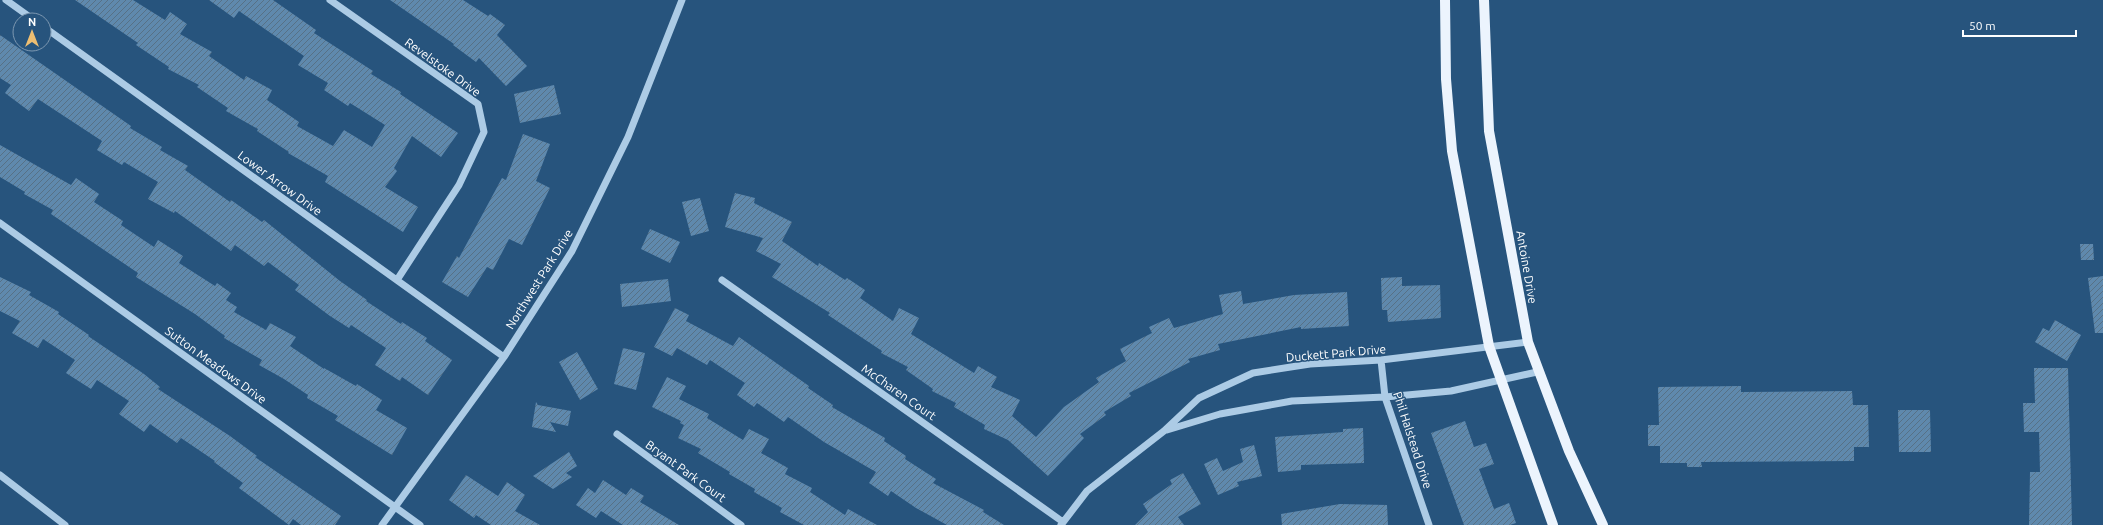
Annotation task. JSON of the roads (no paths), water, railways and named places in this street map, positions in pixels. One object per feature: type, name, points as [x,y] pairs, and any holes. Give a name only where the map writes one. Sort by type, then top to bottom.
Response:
[{"type":"main road","points":[[1445,0],[1446,79],[1452,151],[1489,346],[1553,525]]},
{"type":"main road","name":"Antoine Drive","points":[[1484,0],[1489,130],[1528,342],[1537,372],[1569,451],[1603,525]]},
{"type":"street","points":[[6,0],[23,12]]},
{"type":"street","name":"Revelstoke Drive","points":[[330,0],[478,104],[484,132],[459,185],[397,280]]},
{"type":"street","name":"Northwest Park Drive","points":[[382,525],[504,357],[572,251],[628,137],[682,0]]},
{"type":"street","name":"Lower Arrow Drive","points":[[52,33],[504,357]]},
{"type":"street","name":"Sutton Meadows Drive","points":[[0,223],[420,525]]},
{"type":"street","name":"McCharen Court","points":[[722,280],[1062,524]]},
{"type":"street","name":"Duckett Park Drive","points":[[1062,524],[1087,491],[1164,431],[1199,398],[1253,374],[1310,364],[1381,360],[1528,342]]},
{"type":"street","name":"Phil Halstead Drive","points":[[1381,360],[1385,396],[1429,525]]},
{"type":"street","name":"Duckett Park Drive","points":[[1164,431],[1220,414],[1292,401],[1385,396],[1451,390],[1537,372]]},
{"type":"street","name":"Bryant Park Court","points":[[617,434],[741,525]]},
{"type":"street","points":[[0,475],[65,525]]}]
